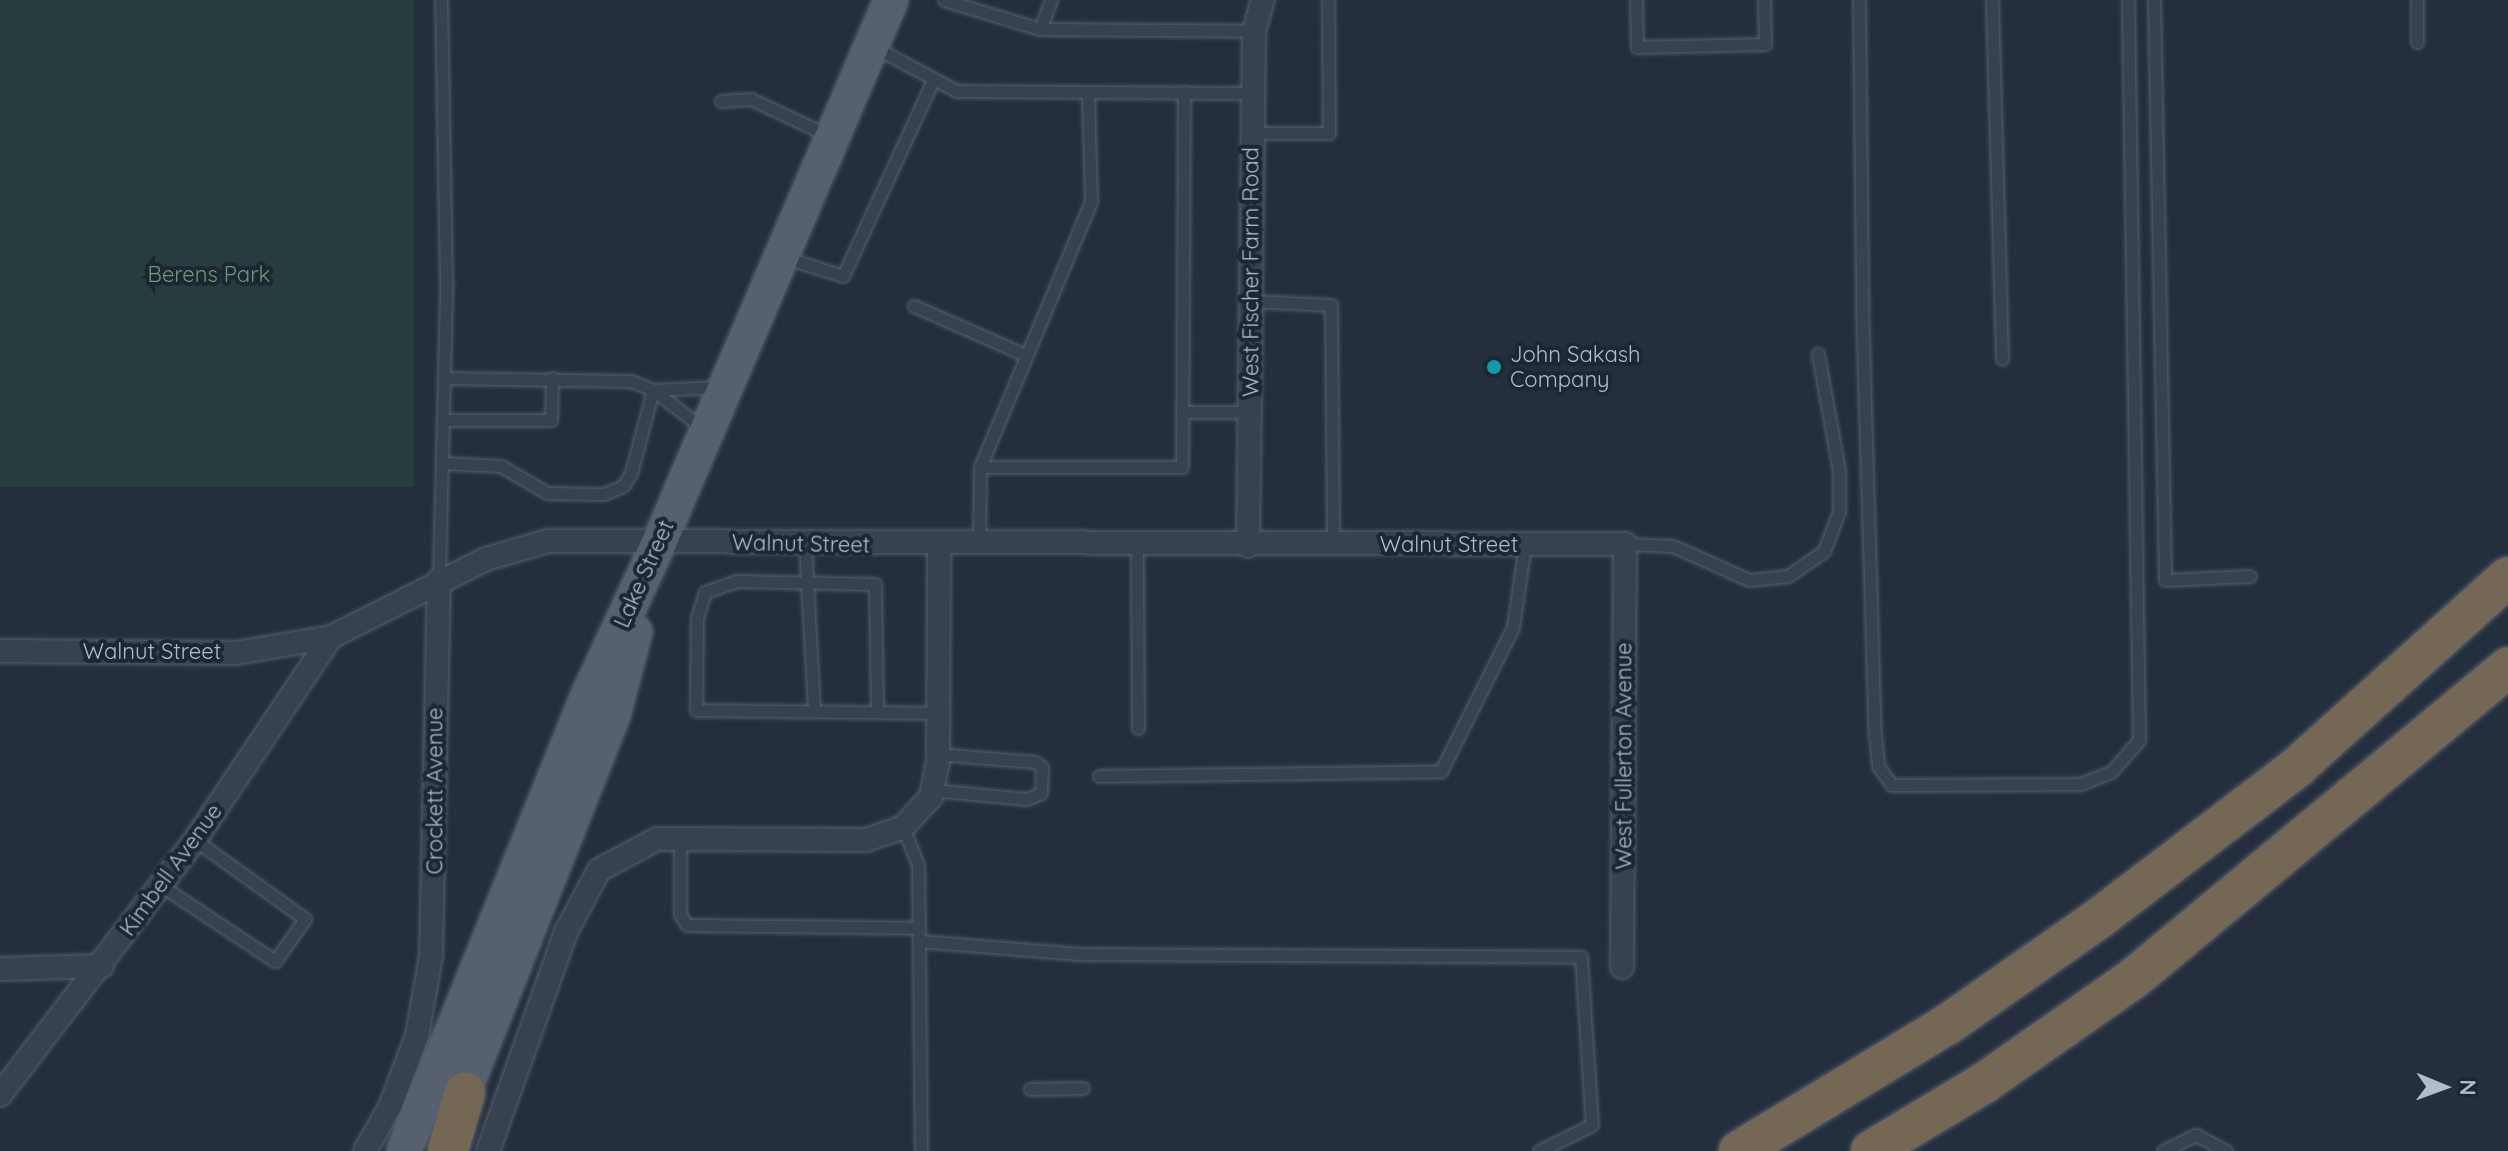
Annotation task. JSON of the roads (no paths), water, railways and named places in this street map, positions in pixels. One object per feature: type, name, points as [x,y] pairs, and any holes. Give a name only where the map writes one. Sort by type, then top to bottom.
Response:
[{"type":"highway","points":[[1739,1151],[1948,1024],[2098,919],[2296,768],[2508,577]]},
{"type":"highway","points":[[1871,1151],[1984,1083],[2134,978],[2508,667]]},
{"type":"highway","points":[[448,1151],[465,1092]]},
{"type":"main road","name":"Lake Street","points":[[404,1151],[586,700],[659,543],[891,0]]},
{"type":"main road","points":[[438,1151],[465,1092],[613,715],[659,543]]},
{"type":"street","name":"West Fischer Farm Road","points":[[1248,546],[1254,31],[1263,0]]},
{"type":"street","name":"Walnut Street","points":[[0,651],[236,653],[331,637],[486,559],[548,541],[939,546],[1625,544]]},
{"type":"street","name":"West Fullerton Avenue","points":[[1622,967],[1625,544]]},
{"type":"street","points":[[488,1151],[581,896],[599,870],[657,839],[866,840],[903,827],[932,790],[938,754],[939,546]]},
{"type":"street","name":"Crockett Avenue","points":[[365,1151],[390,1107],[425,1002],[435,887],[439,580]]},
{"type":"street","name":"Kimbell Avenue","points":[[0,1095],[102,966],[195,840],[331,637]]},
{"type":"street","points":[[0,969],[102,966]]},
{"type":"lane","points":[[439,580],[444,378],[441,0]]},
{"type":"lane","points":[[944,0],[1040,29],[1254,31]]},
{"type":"lane","points":[[1040,29],[1051,0]]},
{"type":"lane","points":[[1252,133],[1329,133],[1328,0]]},
{"type":"lane","points":[[1636,0],[1637,47],[1765,44],[1764,0]]},
{"type":"lane","points":[[1859,0],[1862,307],[1878,766],[1892,785],[1939,785],[2080,784],[2111,772],[2139,740],[2128,0]]},
{"type":"lane","points":[[1992,0],[2002,359]]},
{"type":"lane","points":[[2154,0],[2165,580],[2250,576]]},
{"type":"lane","points":[[2417,0],[2417,42]]},
{"type":"lane","points":[[871,46],[957,91],[1253,93]]},
{"type":"lane","points":[[780,256],[843,276],[933,80]]},
{"type":"lane","points":[[979,546],[980,467],[1023,354],[1091,201],[1088,92]]},
{"type":"lane","points":[[980,467],[1182,467],[1184,92]]},
{"type":"lane","points":[[721,101],[751,99],[831,137]]},
{"type":"lane","points":[[1251,301],[1331,305],[1333,545]]},
{"type":"lane","points":[[914,306],[1023,354]]},
{"type":"lane","points":[[1625,544],[1673,546],[1749,580],[1788,576],[1824,551],[1839,511],[1839,471],[1818,354]]},
{"type":"lane","points":[[444,378],[631,381],[653,390],[705,430]]},
{"type":"lane","points":[[443,420],[551,420],[552,378]]},
{"type":"lane","points":[[653,390],[724,387]]},
{"type":"lane","points":[[442,463],[501,466],[547,493],[604,494],[623,486],[631,473],[653,390]]},
{"type":"lane","points":[[1182,412],[1250,412]]},
{"type":"lane","points":[[805,544],[814,710]]},
{"type":"lane","points":[[1099,776],[1441,771],[1513,627],[1525,545]]},
{"type":"lane","points":[[1137,546],[1138,728]]},
{"type":"lane","points":[[877,712],[875,584],[807,580],[737,581],[705,592],[697,619],[696,710],[938,713]]},
{"type":"lane","points":[[932,790],[1027,799],[1041,793],[1042,767],[1035,762],[938,754]]},
{"type":"lane","points":[[903,827],[918,865],[921,1151]]},
{"type":"lane","points":[[680,839],[680,914],[687,925],[919,928]]},
{"type":"lane","points":[[160,885],[275,961],[305,919],[195,840]]},
{"type":"lane","points":[[919,941],[1082,954],[1581,957],[1592,1125],[1539,1151]]},
{"type":"lane","points":[[1030,1089],[1083,1088]]},
{"type":"lane","points":[[2163,1151],[2196,1135],[2226,1151]]},
{"type":"place","name":"John Sakash Company","points":[[1494,367]]},
{"type":"park label","name":"Berens Park","points":[[209,275]]}]
